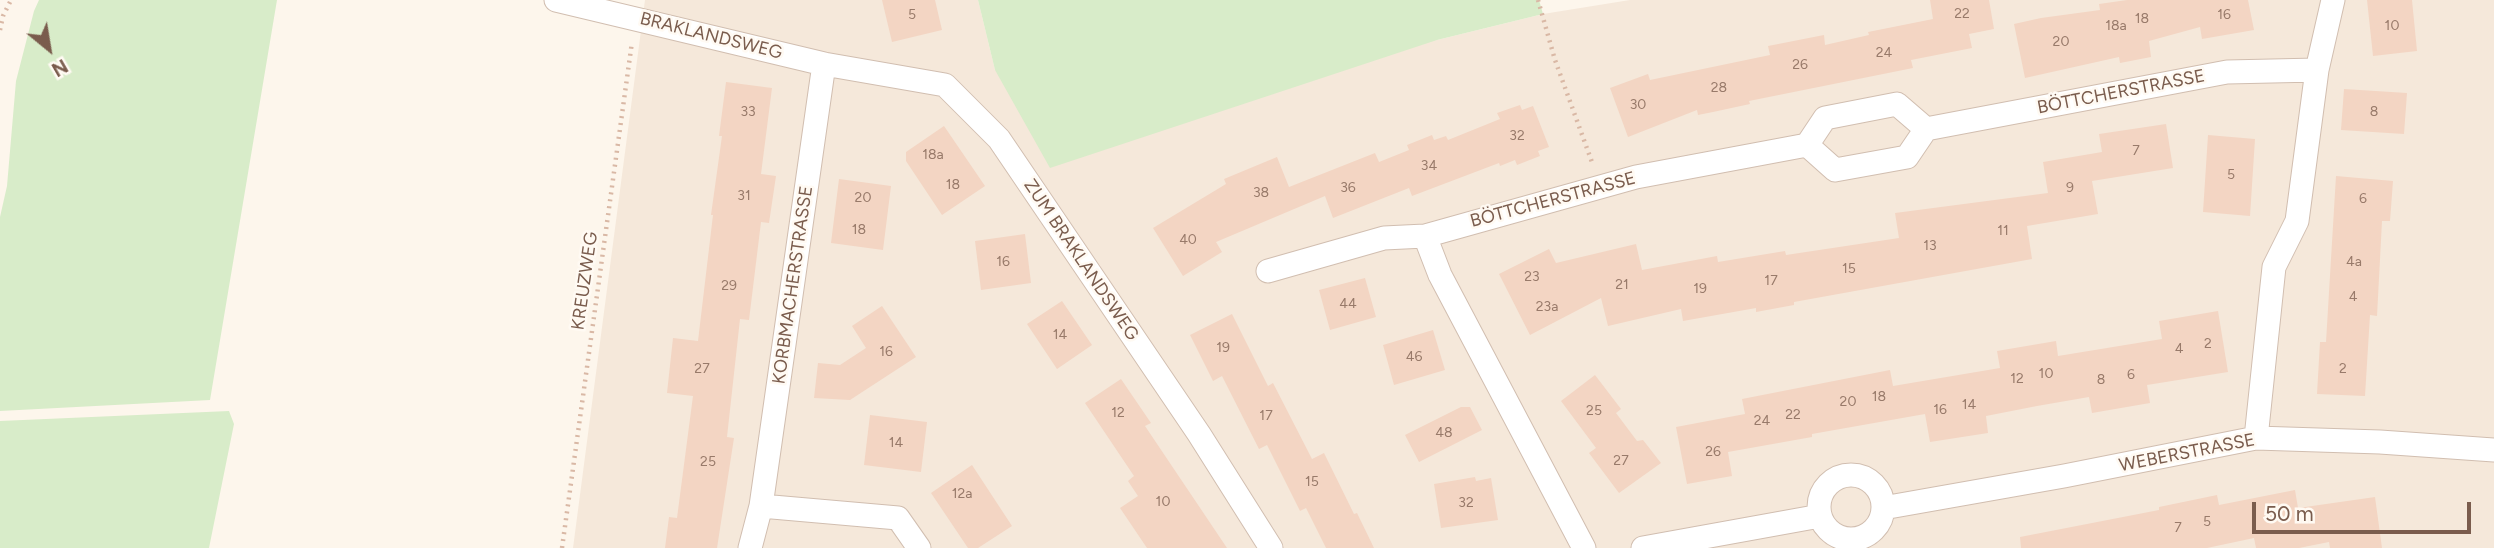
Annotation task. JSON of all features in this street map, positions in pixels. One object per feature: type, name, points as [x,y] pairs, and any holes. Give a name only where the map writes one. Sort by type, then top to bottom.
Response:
[{"type":"street","name":"BRAKLANDSWEG","points":[[556,0],[824,64]]},
{"type":"street","points":[[2256,438],[2274,267],[2297,221],[2317,71],[2333,0]]},
{"type":"street","name":"KORBMACHERSTRASSE","points":[[750,548],[761,506],[824,64]]},
{"type":"street","name":"ZUM BRAKLANDSWEG","points":[[824,64],[945,85],[999,139],[1199,434],[1270,548]]},
{"type":"street","name":"BÖTTCHERSTRASSE","points":[[1926,129],[2227,72],[2317,71]]},
{"type":"street","points":[[1897,104],[1926,129],[1907,157],[1835,170],[1807,145],[1825,118],[1897,104]]},
{"type":"street","name":"BÖTTCHERSTRASSE","points":[[1268,271],[1384,238],[1425,236],[1636,177],[1807,145]]},
{"type":"street","points":[[1425,236],[1440,275],[1584,548]]},
{"type":"street","name":"WEBERSTRASSE","points":[[1883,508],[2256,438],[2380,442],[2494,450]]},
{"type":"street","points":[[1846,475],[1860,476],[1872,483],[1881,494],[1883,508],[1878,524],[1851,543],[1826,528],[1820,516],[1819,502],[1824,489],[1833,480],[1846,475]]},
{"type":"street","points":[[761,506],[898,518],[919,548]]},
{"type":"street","points":[[1643,548],[1820,516]]},
{"type":"path","points":[[0,30],[11,0]]},
{"type":"path","points":[[1538,0],[1555,60],[1601,186]]},
{"type":"path","name":"KREUZWEG","points":[[562,548],[636,18]]},
{"type":"shaded area","points":[[645,0],[978,0],[995,70],[1437,40],[1543,14],[1630,0],[2494,0],[2494,548],[573,548]]},
{"type":"green space","points":[[39,0],[277,0],[210,400],[0,411],[0,217],[7,186],[16,81]]},
{"type":"green space","points":[[978,0],[1539,0],[1543,14],[1437,40],[1050,168],[995,70]]},
{"type":"green space","points":[[229,411],[234,424],[209,548],[0,548],[0,421]]},
{"type":"building","points":[[882,0],[935,0],[942,30],[892,42]]},
{"type":"building","points":[[1930,0],[1989,0],[1994,29],[1969,34],[1972,48],[1911,60],[1913,68],[1749,101],[1750,104],[1698,115],[1697,110],[1628,137],[1610,88],[1648,74],[1650,80],[1770,55],[1768,46],[1824,35],[1825,45],[1869,35],[1868,32],[1933,19]]},
{"type":"building","points":[[2127,0],[2248,0],[2254,30],[2202,39],[2200,27],[2149,41],[2151,57],[2120,63],[2119,57],[2025,78],[2014,24],[2100,10],[2099,4]]},
{"type":"building","points":[[2367,0],[2412,0],[2417,51],[2373,56]]},
{"type":"building","points":[[726,82],[772,88],[761,174],[776,176],[769,223],[761,222],[749,320],[740,319],[727,437],[734,438],[717,548],[665,548],[669,517],[677,518],[693,396],[667,393],[673,338],[698,341]]},
{"type":"building","points":[[2344,89],[2407,93],[2404,134],[2341,130]]},
{"type":"building","points":[[1520,105],[1522,110],[1533,106],[1549,147],[1538,151],[1540,156],[1517,165],[1515,160],[1500,166],[1499,163],[1412,196],[1409,188],[1333,218],[1325,196],[1216,242],[1222,252],[1183,276],[1153,228],[1226,184],[1224,179],[1277,157],[1289,187],[1375,153],[1379,162],[1409,150],[1407,145],[1432,135],[1434,140],[1446,136],[1448,140],[1500,119],[1497,113]]},
{"type":"building","points":[[2166,124],[2173,168],[2092,181],[2098,214],[2027,226],[2032,259],[1794,302],[1794,305],[1756,312],[1756,308],[1683,321],[1681,309],[1608,326],[1601,298],[1530,335],[1499,274],[1549,249],[1556,263],[1636,244],[1642,270],[1717,256],[1718,262],[1899,238],[1895,213],[2048,193],[2043,162],[2102,152],[2099,134]]},
{"type":"building","points":[[944,126],[985,186],[942,215],[906,161],[906,152]]},
{"type":"building","points":[[2208,135],[2255,139],[2250,216],[2203,212]]},
{"type":"building","points":[[2336,176],[2393,181],[2390,221],[2382,221],[2377,316],[2370,315],[2365,396],[2317,394],[2320,342],[2326,342]]},
{"type":"building","points":[[839,179],[891,186],[883,250],[831,243]]},
{"type":"building","points":[[1025,234],[1031,283],[981,290],[975,241]]},
{"type":"building","points":[[1365,278],[1376,317],[1330,330],[1319,290]]},
{"type":"building","points":[[1062,301],[1092,345],[1057,369],[1027,324]]},
{"type":"building","points":[[882,306],[916,357],[850,400],[814,398],[818,363],[840,365],[866,348],[852,326]]},
{"type":"building","points":[[2218,311],[2228,372],[2147,385],[2150,403],[2092,413],[2089,397],[2037,406],[1986,416],[1988,433],[1930,442],[1925,414],[1728,452],[1732,476],[1687,484],[1676,427],[1745,414],[1742,399],[1890,370],[1893,386],[2000,368],[1997,351],[2056,341],[2058,356],[2162,339],[2159,321]]},
{"type":"building","points":[[1232,314],[1268,386],[1273,383],[1312,459],[1324,453],[1374,548],[1326,548],[1306,508],[1300,511],[1267,445],[1259,449],[1222,376],[1213,381],[1190,335]]},
{"type":"building","points":[[1433,330],[1445,370],[1394,385],[1383,345]]},
{"type":"building","points":[[1595,375],[1621,409],[1616,413],[1637,441],[1643,440],[1661,463],[1619,493],[1589,453],[1596,448],[1561,401]]},
{"type":"building","points":[[1121,379],[1151,423],[1145,426],[1227,548],[1147,548],[1120,508],[1138,496],[1128,481],[1134,476],[1085,403]]},
{"type":"building","points":[[1461,407],[1470,407],[1482,430],[1419,462],[1405,435]]},
{"type":"building","points":[[870,415],[927,422],[921,472],[864,465]]},
{"type":"building","points":[[972,465],[1012,526],[978,548],[968,548],[931,493]]},
{"type":"building","points":[[1475,477],[1476,481],[1491,478],[1498,520],[1441,528],[1434,484]]},
{"type":"building","points":[[2295,490],[2298,508],[2375,497],[2382,548],[2330,548],[2329,542],[2299,548],[2256,548],[2254,538],[2207,548],[2021,548],[2020,537],[2159,510],[2159,507],[2217,495],[2219,505]]}]
